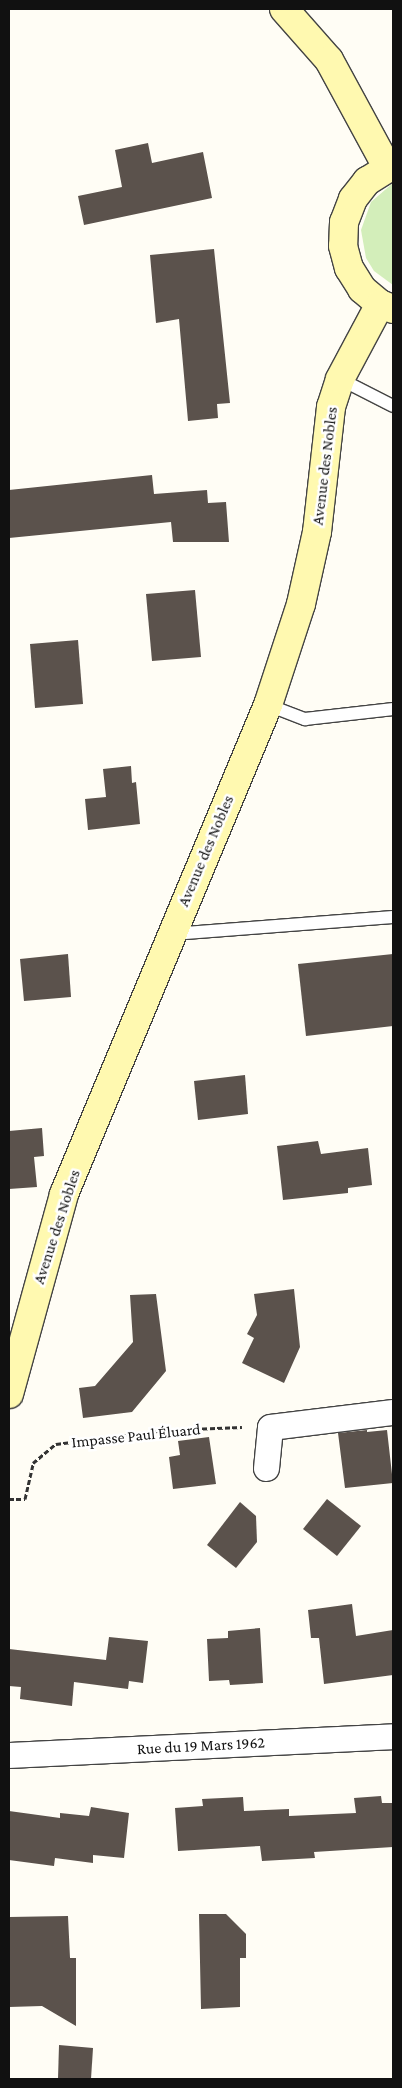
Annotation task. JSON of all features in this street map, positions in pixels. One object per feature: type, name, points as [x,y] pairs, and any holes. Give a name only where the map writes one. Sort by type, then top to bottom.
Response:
[{"type":"street","points":[[284,9],[329,60],[390,166],[368,181],[353,199],[344,222],[343,246],[349,268],[362,289],[387,306]]},
{"type":"street","name":"Avenue des Nobles","points":[[9,1394],[12,1368],[64,1194],[268,705],[303,595],[317,532],[331,407],[340,379],[387,306]]},
{"type":"street","points":[[266,1468],[270,1427],[393,1412]]},
{"type":"street","name":"Rue du 19 Mars 1962","points":[[9,1755],[393,1736]]},
{"type":"lane","points":[[340,379],[393,406]]},
{"type":"lane","points":[[268,705],[305,719],[393,709]]},
{"type":"lane","points":[[172,934],[393,917]]},
{"type":"path","name":"Impasse Paul Éluard","points":[[9,1499],[25,1500],[33,1463],[56,1444],[165,1430],[270,1427]]},
{"type":"green space","points":[[393,183],[393,285],[374,271],[366,258],[361,230],[371,202]]},
{"type":"building","points":[[148,143],[152,163],[203,152],[212,198],[84,225],[78,196],[122,187],[115,150]]},
{"type":"building","points":[[214,249],[230,403],[217,404],[218,418],[188,421],[179,319],[156,323],[150,255]]},
{"type":"building","points":[[152,475],[154,494],[207,490],[208,503],[226,502],[229,542],[173,542],[171,522],[9,538],[9,490]]},
{"type":"building","points":[[195,590],[201,657],[152,661],[146,594]]},
{"type":"building","points":[[78,640],[83,704],[35,708],[30,644]]},
{"type":"building","points":[[131,766],[132,783],[136,782],[140,824],[88,830],[85,799],[106,797],[103,769]]},
{"type":"building","points":[[68,954],[71,997],[24,1001],[20,959]]},
{"type":"building","points":[[393,954],[393,1026],[306,1036],[298,964]]},
{"type":"building","points":[[245,1075],[248,1114],[198,1120],[194,1081]]},
{"type":"building","points":[[42,1128],[44,1156],[34,1157],[37,1187],[9,1189],[9,1131]]},
{"type":"building","points":[[318,1141],[321,1154],[368,1148],[372,1185],[348,1188],[348,1193],[283,1200],[277,1146]]},
{"type":"building","points":[[294,1289],[300,1347],[284,1383],[242,1363],[254,1338],[247,1334],[257,1315],[254,1294]]},
{"type":"building","points":[[156,1294],[166,1371],[132,1412],[83,1418],[79,1388],[95,1386],[133,1342],[130,1295]]},
{"type":"building","points":[[367,1430],[367,1432],[387,1430],[393,1483],[345,1488],[338,1433]]},
{"type":"building","points":[[209,1437],[216,1484],[173,1489],[169,1457],[180,1455],[178,1441]]},
{"type":"building","points":[[327,1499],[361,1526],[337,1556],[303,1529]]},
{"type":"building","points":[[240,1502],[256,1516],[257,1542],[236,1568],[207,1545]]},
{"type":"building","points":[[352,1604],[356,1636],[393,1630],[393,1675],[324,1684],[319,1638],[311,1638],[308,1610]]},
{"type":"building","points":[[260,1628],[263,1683],[230,1685],[229,1680],[209,1681],[207,1639],[228,1638],[228,1631]]},
{"type":"building","points":[[109,1637],[148,1641],[143,1683],[129,1681],[128,1689],[74,1682],[72,1706],[20,1699],[21,1687],[9,1686],[9,1649],[106,1660]]},
{"type":"building","points":[[381,1796],[382,1803],[393,1803],[393,1847],[314,1852],[315,1858],[262,1861],[260,1846],[178,1851],[175,1808],[203,1806],[202,1799],[243,1797],[244,1811],[289,1809],[289,1816],[356,1813],[354,1798]]},
{"type":"building","points":[[91,1807],[129,1813],[124,1858],[93,1855],[93,1863],[55,1858],[54,1866],[9,1860],[9,1811],[60,1818],[60,1813],[89,1816]]},
{"type":"building","points":[[199,1914],[226,1914],[246,1934],[246,1958],[240,1958],[240,2007],[201,2009]]},
{"type":"building","points":[[68,1916],[70,1958],[76,1958],[76,2026],[42,2006],[9,2007],[9,1917]]},
{"type":"building","points":[[59,2045],[93,2048],[91,2079],[58,2079]]}]
